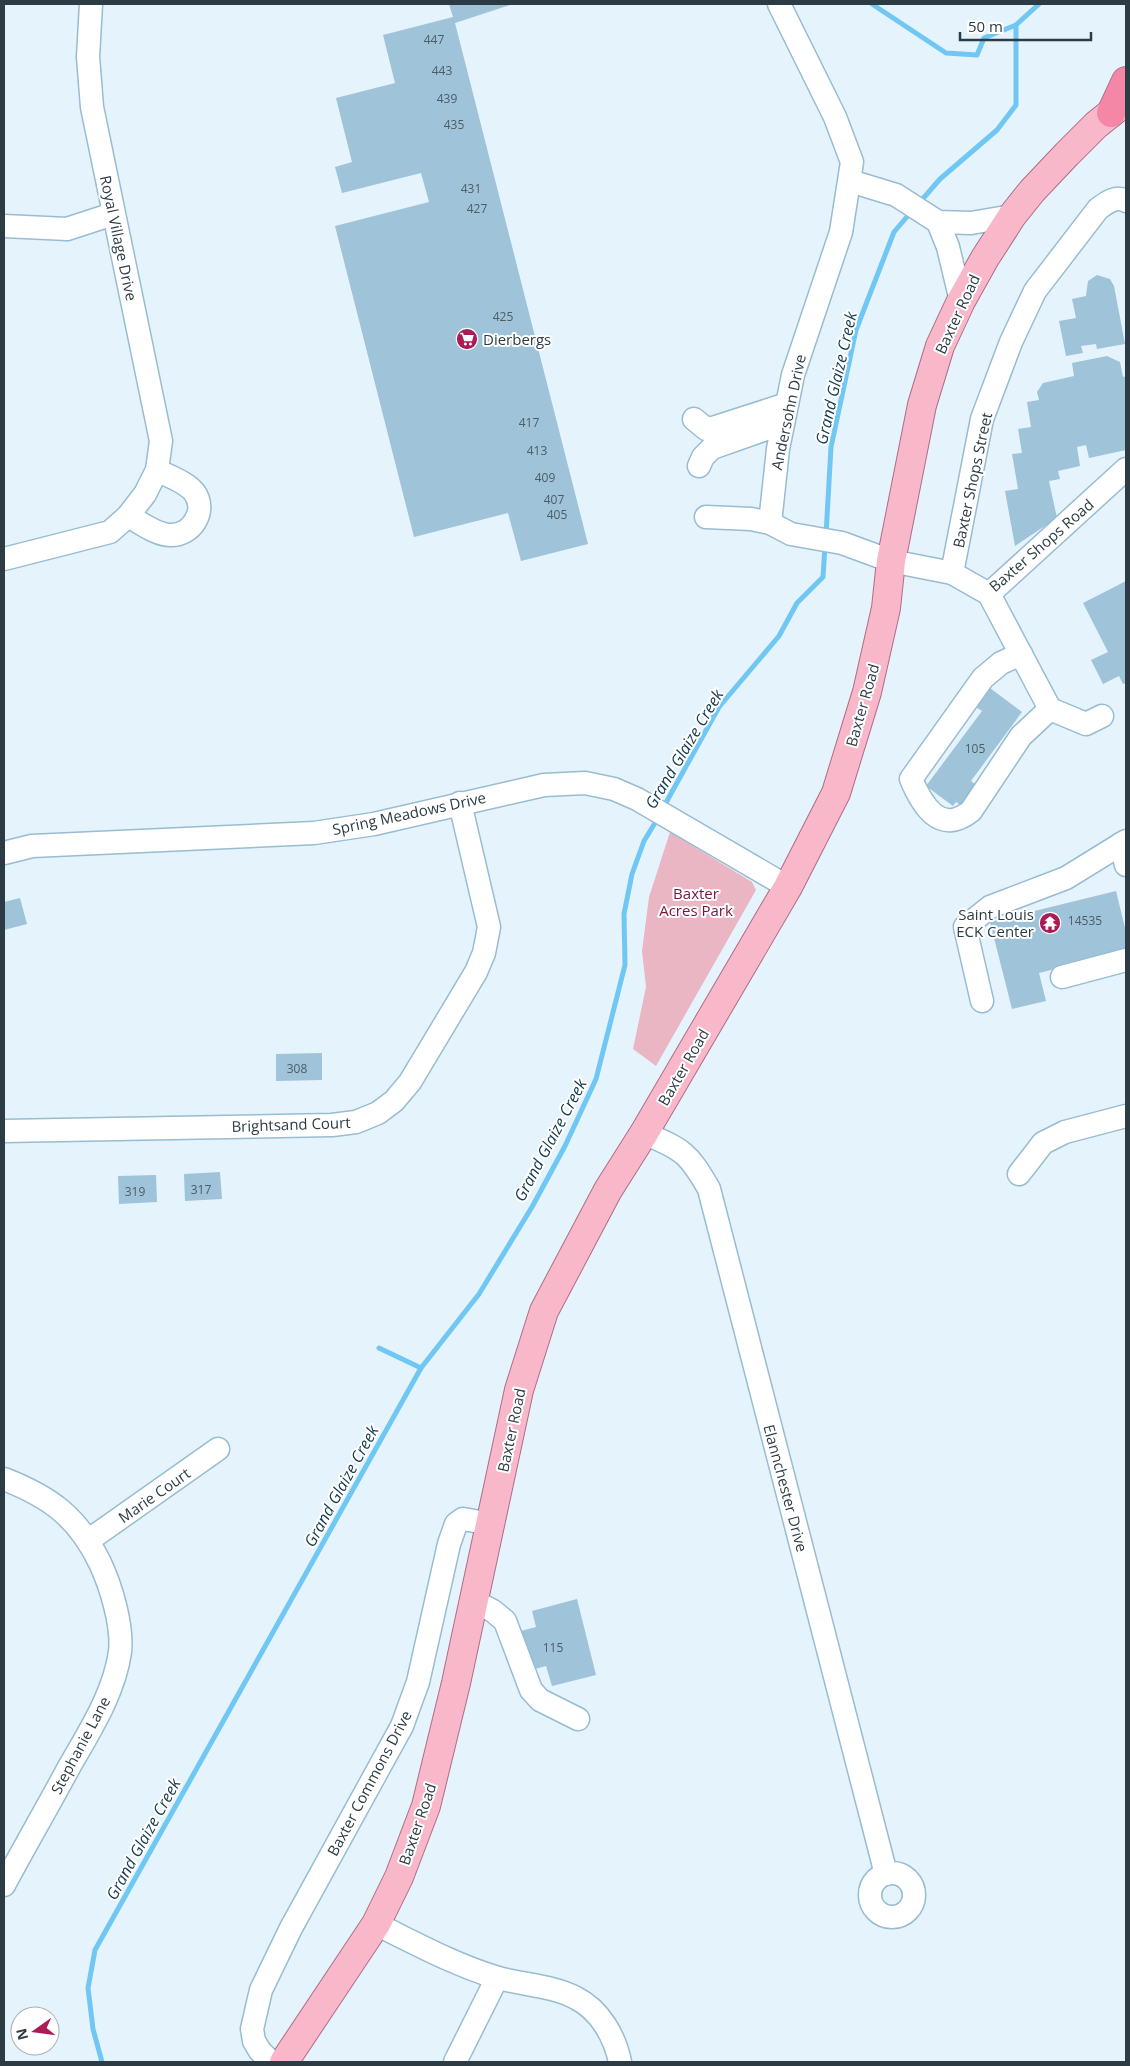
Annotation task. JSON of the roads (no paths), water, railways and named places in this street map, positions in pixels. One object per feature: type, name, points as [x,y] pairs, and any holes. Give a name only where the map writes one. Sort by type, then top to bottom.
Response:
[{"type":"highway","points":[[1115,115],[1126,81]]},
{"type":"main road","name":"Baxter Road","points":[[284,2062],[376,1924],[399,1877],[426,1806],[474,1601],[519,1390],[544,1311],[608,1190],[644,1133],[788,887],[836,792],[867,692],[886,608],[891,561],[922,405],[940,346],[961,301],[985,258],[1012,216],[1032,191],[1115,115]]},
{"type":"street","name":"Royal Village Drive","points":[[4,559],[110,532],[128,516],[145,494],[157,470],[161,440],[92,107],[88,57],[91,4]]},
{"type":"street","name":"Andersohn Drive","points":[[770,523],[778,449],[785,413],[803,342],[817,308],[841,232],[852,162],[846,142],[779,4]]},
{"type":"street","points":[[850,181],[896,196],[938,222],[971,223],[1012,216]]},
{"type":"street","name":"Baxter Shops Street","points":[[952,573],[982,419],[1010,342],[1035,291],[1098,210],[1109,200],[1122,198],[1126,201]]},
{"type":"street","points":[[4,226],[67,229],[113,214]]},
{"type":"street","points":[[938,222],[948,247],[961,301]]},
{"type":"street","points":[[694,419],[706,429],[785,413]]},
{"type":"street","points":[[699,466],[702,457],[712,448],[785,413]]},
{"type":"street","name":"Baxter Shops Road","points":[[891,561],[952,573],[990,594],[1126,469]]},
{"type":"street","points":[[128,516],[170,535],[185,532],[197,518],[199,506],[192,490],[157,470]]},
{"type":"street","points":[[706,517],[751,519],[770,523],[791,534],[842,543],[891,561]]},
{"type":"street","points":[[990,594],[1050,709],[1086,724],[1102,716]]},
{"type":"street","points":[[1020,654],[1001,663],[983,678],[911,779],[924,805],[944,820],[962,818],[971,811],[1021,736],[1050,709]]},
{"type":"street","name":"Spring Meadows Drive","points":[[4,853],[32,846],[314,833],[374,824],[460,802],[544,785],[585,783],[614,789],[637,799],[690,828],[788,887]]},
{"type":"street","name":"Brightsand Court","points":[[4,1131],[332,1125],[356,1122],[383,1109],[394,1101],[410,1082],[466,990],[484,953],[489,926],[460,802]]},
{"type":"street","points":[[982,1001],[965,927],[990,907],[1066,878],[1124,850]]},
{"type":"street","points":[[1062,977],[1126,960]]},
{"type":"street","points":[[1019,1174],[1043,1144],[1065,1132],[1126,1116]]},
{"type":"street","name":"Elannchester Drive","points":[[644,1133],[677,1148],[689,1156],[709,1189],[886,1874]]},
{"type":"street","name":"Marie Court","points":[[89,1540],[218,1449]]},
{"type":"street","name":"Stephanie Lane","points":[[4,1479],[30,1489],[51,1502],[66,1513],[89,1540],[108,1580],[114,1606],[120,1650],[102,1709],[4,1885]]},
{"type":"street","name":"Baxter Commons Drive","points":[[271,2062],[260,2051],[254,2041],[252,2029],[261,1990],[291,1928],[402,1726],[418,1682],[449,1544],[456,1524],[463,1519],[491,1524]]},
{"type":"street","points":[[474,1601],[493,1611],[505,1621],[531,1690],[540,1700],[578,1719]]},
{"type":"street","points":[[376,1924],[460,1965],[497,1978],[576,1998],[597,2014],[610,2032],[620,2062]]},
{"type":"street","points":[[455,2062],[497,1978]]},
{"type":"waterway","points":[[872,4],[946,53],[977,55],[984,38],[1016,25]]},
{"type":"waterway","name":"Grand Glaize Creek","points":[[920,202],[940,179],[997,130],[1016,105],[1016,25],[1039,4]]},
{"type":"waterway","name":"Grand Glaize Creek","points":[[826,535],[831,447],[856,330],[894,232],[911,212]]},
{"type":"waterway","name":"Grand Glaize Creek","points":[[663,808],[719,707],[779,636],[797,603],[823,577],[825,546]]},
{"type":"waterway","name":"Grand Glaize Creek","points":[[102,2062],[93,2029],[88,1988],[95,1950],[421,1368],[479,1294],[532,1207],[565,1146],[596,1079],[625,965],[624,914],[632,874],[644,841],[658,818]]},
{"type":"waterway","points":[[379,1348],[421,1368]]},
{"type":"place","name":"Dierbergs","points":[[467,339]]},
{"type":"place","name":"Saint Louis ECK Center","points":[[1050,923]]},
{"type":"park label","name":"Baxter Acres Park","points":[[696,902]]}]
